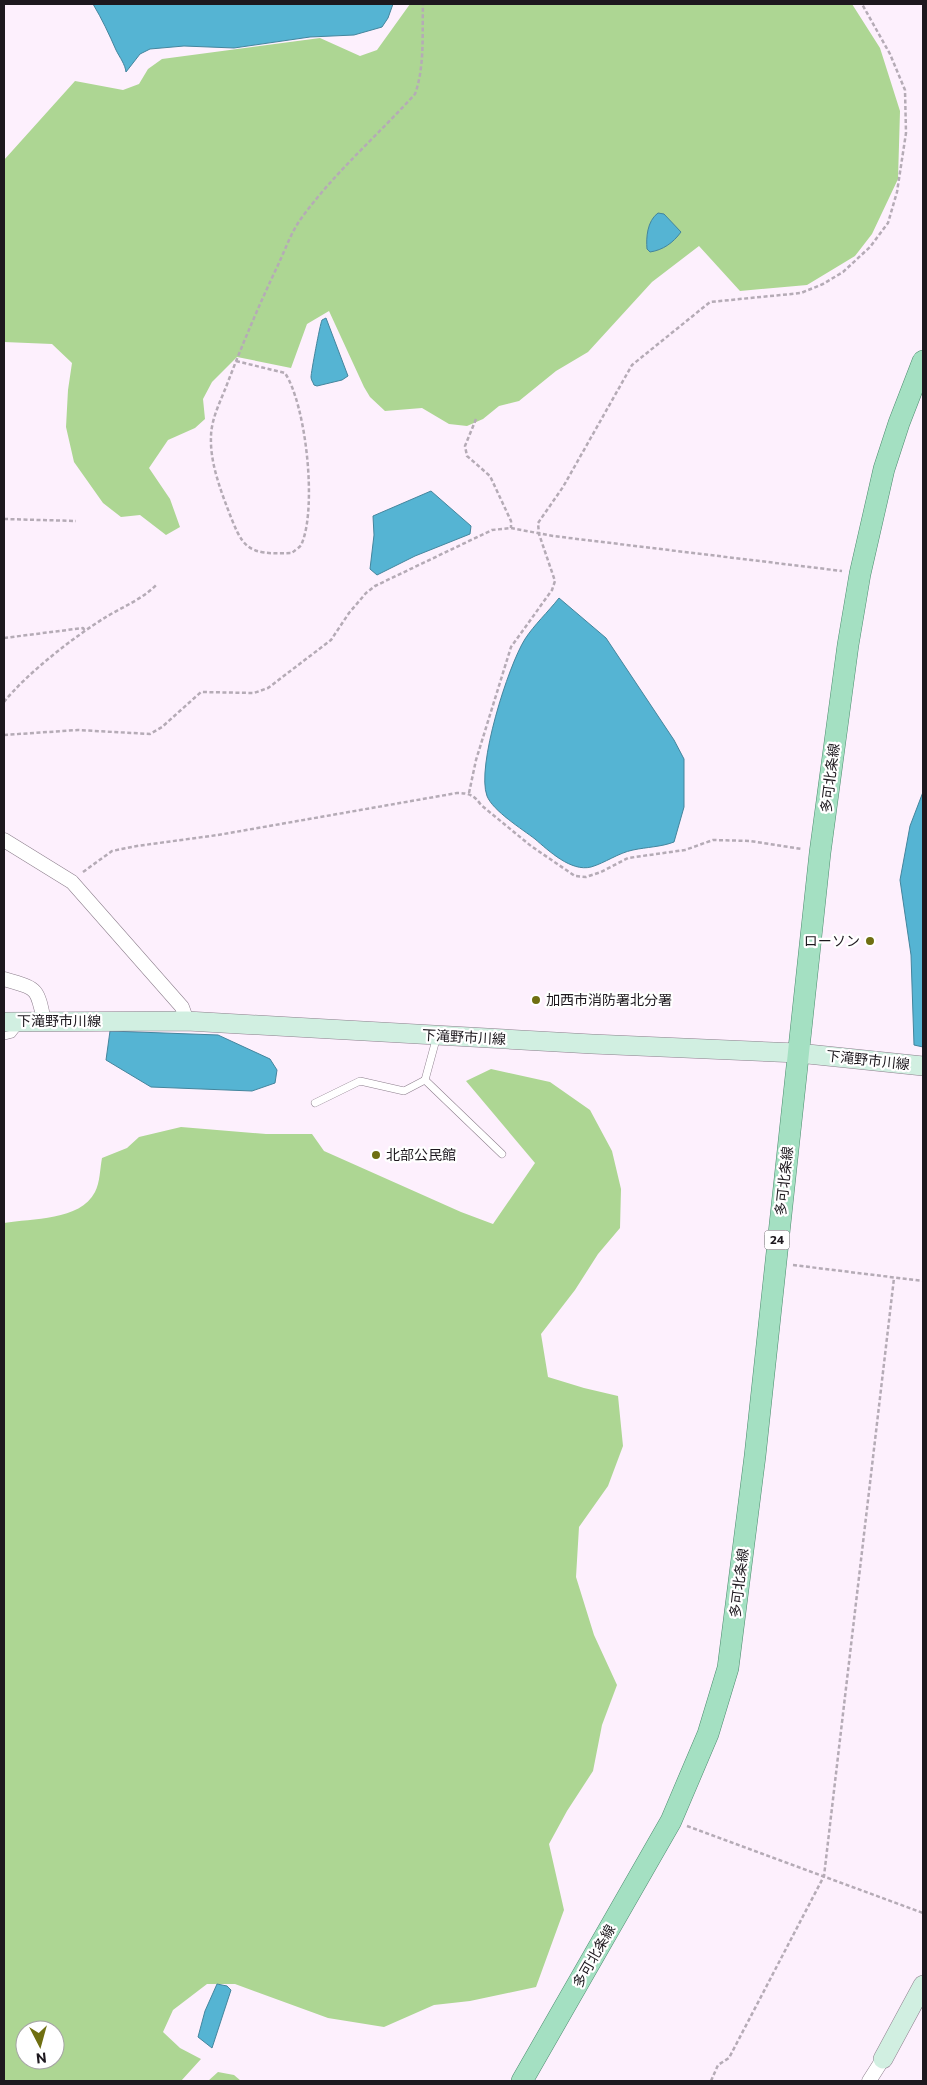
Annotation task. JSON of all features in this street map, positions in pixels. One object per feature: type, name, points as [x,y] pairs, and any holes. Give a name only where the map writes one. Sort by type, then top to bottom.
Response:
[{"type":"main road","name":"多可北条線","points":[[522,2081],[671,1821],[708,1734],[728,1668],[755,1456],[820,853],[848,646],[860,574],[884,469],[899,423],[923,361]]},
{"type":"main road","name":"下滝野市川線","points":[[4,1022],[188,1021],[592,1044],[798,1053],[923,1066]]},
{"type":"main road","points":[[882,2059],[923,1985]]},
{"type":"street","points":[[4,840],[72,882],[182,1006],[188,1021]]},
{"type":"street","points":[[4,979],[32,988],[39,996],[44,1021]]},
{"type":"street","points":[[869,2081],[882,2059]]},
{"type":"lane","points":[[4,1036],[12,1034],[23,1021]]},
{"type":"lane","points":[[315,1103],[360,1081],[404,1090],[425,1080],[437,1035]]},
{"type":"lane","points":[[425,1080],[502,1154]]},
{"type":"path","points":[[236,361],[285,373],[292,383],[306,445],[309,479],[307,527],[302,545],[292,554],[256,552],[246,547],[236,530],[220,490],[214,464],[211,437],[215,414],[247,330],[298,222],[324,191],[415,94],[419,82],[423,4]]},
{"type":"path","points":[[469,793],[479,750],[511,647],[552,590],[555,581],[539,534],[538,523],[563,487],[632,365],[710,302],[802,293],[824,284],[843,272],[870,247],[888,223],[897,192],[906,133],[905,90],[890,54],[862,4]]},
{"type":"path","points":[[476,419],[464,446],[467,456],[490,476],[511,521],[511,528]]},
{"type":"path","points":[[4,518],[76,521]]},
{"type":"path","points":[[4,734],[78,730],[150,734],[162,727],[201,692],[262,692],[331,640],[349,613],[366,593],[375,586],[492,530],[511,528],[539,534],[860,574]]},
{"type":"path","points":[[4,702],[24,681],[86,631],[148,593],[157,584]]},
{"type":"path","points":[[4,638],[83,628],[86,631]]},
{"type":"path","points":[[72,882],[112,851],[120,849],[218,835],[456,793],[469,793],[531,846],[575,876],[586,877],[602,872],[628,858],[684,850],[713,840],[750,841],[820,853]]},
{"type":"path","points":[[775,1263],[923,1281]]},
{"type":"path","points":[[711,2081],[718,2066],[729,2058],[824,1876],[894,1278]]},
{"type":"path","points":[[671,1821],[923,1913]]},
{"type":"green space","points":[[410,4],[852,4],[880,48],[900,111],[898,179],[872,234],[855,256],[807,285],[740,291],[699,246],[652,282],[588,352],[556,371],[519,401],[499,406],[483,419],[467,426],[449,424],[422,408],[385,411],[370,397],[364,387],[329,311],[307,324],[291,368],[237,357],[212,382],[203,399],[205,419],[195,428],[168,440],[149,468],[170,499],[180,527],[166,535],[140,515],[121,517],[103,503],[74,462],[66,427],[72,363],[52,344],[4,342],[4,160],[75,81],[123,90],[139,84],[148,69],[162,59],[320,38],[360,56],[377,50]]},
{"type":"green space","points":[[491,1069],[550,1082],[590,1110],[612,1151],[621,1189],[620,1228],[598,1254],[575,1290],[541,1334],[548,1377],[618,1396],[623,1446],[608,1486],[579,1527],[576,1577],[594,1635],[617,1685],[602,1725],[593,1771],[567,1811],[549,1844],[564,1910],[536,1987],[470,2001],[434,2005],[384,2027],[328,2018],[235,1984],[207,1984],[173,2010],[163,2032],[180,2048],[201,2059],[181,2081],[4,2081],[4,1223],[41,1219],[67,1213],[78,1208],[88,1201],[97,1188],[102,1158],[127,1148],[139,1137],[181,1127],[266,1134],[312,1134],[324,1151],[461,1212],[493,1224],[535,1163],[466,1081]]},
{"type":"green space","points":[[218,2072],[234,2075],[241,2081],[208,2081]]},
{"type":"water","points":[[93,4],[393,4],[388,18],[382,27],[354,35],[310,37],[234,48],[184,46],[150,49],[140,54],[126,72]]},
{"type":"water","points":[[658,213],[664,214],[681,232],[667,245],[659,250],[650,252],[647,249],[648,230],[654,216]]},
{"type":"water","points":[[326,318],[348,376],[342,380],[317,386],[314,385],[311,374],[321,323]]},
{"type":"water","points":[[431,491],[471,526],[470,534],[415,556],[377,575],[370,569],[374,535],[373,516]]},
{"type":"water","points":[[559,598],[606,638],[674,740],[684,759],[684,807],[674,842],[627,851],[591,867],[583,868],[568,864],[495,808],[487,796],[485,782],[490,741],[510,671],[525,639]]},
{"type":"water","points":[[923,792],[923,1047],[914,1045],[911,955],[900,880],[910,826]]},
{"type":"water","points":[[110,1031],[218,1035],[270,1059],[277,1070],[275,1083],[252,1091],[151,1087],[106,1060]]},
{"type":"water","points":[[217,1984],[227,1986],[231,1990],[212,2048],[198,2037],[205,2011]]},
{"type":"place","name":"ローソン","points":[[870,941]]},
{"type":"place","name":"加西市消防署北分署","points":[[536,1000]]},
{"type":"place","name":"北部公民館","points":[[376,1155]]}]
